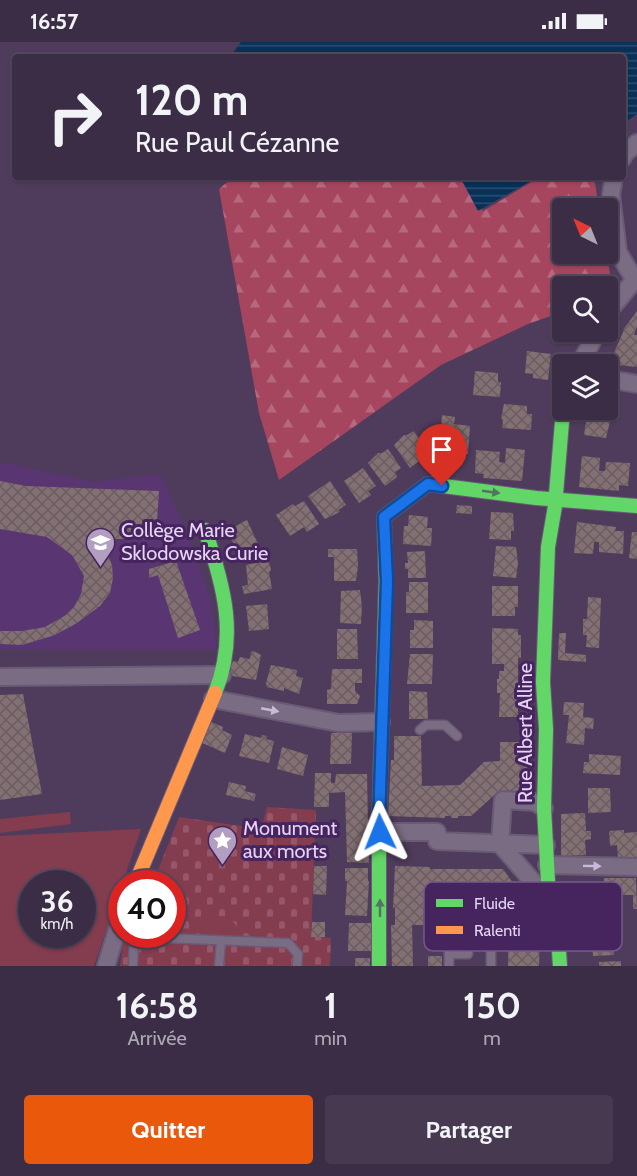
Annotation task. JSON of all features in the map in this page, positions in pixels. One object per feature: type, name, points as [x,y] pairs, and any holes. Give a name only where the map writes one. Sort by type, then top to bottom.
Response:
[{"type":"street","points":[[614,180],[611,195],[618,252],[635,278],[618,299]]},
{"type":"street","points":[[618,381],[637,384]]},
{"type":"street","name":"Rue Albert Alline","points":[[548,882],[544,808],[546,729],[543,682],[548,547],[556,500],[562,420]]},
{"type":"street","points":[[380,966],[379,822],[387,581],[384,517],[428,484],[556,500],[637,506]]},
{"type":"street","points":[[141,870],[213,699],[226,658],[227,613],[205,530]]},
{"type":"street","points":[[0,677],[222,675]]},
{"type":"street","points":[[213,699],[339,723],[381,722]]},
{"type":"street","points":[[533,882],[500,844],[503,800],[535,802],[544,808]]},
{"type":"street","points":[[380,832],[437,832],[437,841],[546,845]]},
{"type":"street","points":[[547,866],[637,867]]},
{"type":"street","points":[[106,966],[111,948]]},
{"type":"street","name":"Rue Albert Alline","points":[[559,951],[560,966]]},
{"type":"lane","points":[[420,730],[426,725],[445,725],[457,736]]},
{"type":"lane","points":[[186,940],[288,944],[298,954],[297,966]]},
{"type":"lane","points":[[219,966],[221,941]]},
{"type":"lane","points":[[133,966],[134,948]]},
{"type":"lane","points":[[449,966],[449,954],[468,954],[468,951]]},
{"type":"shaded area","name":"Collège Marie Sklodowska Curie","points":[[0,462],[93,482],[160,474],[188,535],[211,600],[217,649],[0,649]]},
{"type":"green space","points":[[230,180],[465,180],[483,211],[535,180],[594,180],[597,198],[552,198],[552,264],[608,264],[610,276],[552,276],[552,316],[528,324],[441,365],[279,480],[259,413],[219,189]]},
{"type":"green space","points":[[267,807],[316,810],[311,936],[331,938],[330,966],[120,966],[122,948],[186,948],[186,870],[158,870],[179,817],[261,829]]},
{"type":"green space","points":[[70,812],[71,824],[0,833],[0,819]]},
{"type":"green space","points":[[141,829],[127,870],[108,870],[108,925],[94,966],[0,966],[0,836]]},
{"type":"green space","points":[[222,916],[234,923],[240,937],[201,934],[208,922]]},
{"type":"water","points":[[241,42],[637,42],[637,114],[626,122],[626,54],[232,54]]},
{"type":"water","points":[[462,180],[533,180],[478,211]]},
{"type":"building","points":[[637,311],[637,326],[634,335],[637,335],[637,367],[618,365],[618,354],[613,354],[623,330]]},
{"type":"building","points":[[527,351],[551,354],[548,380],[533,378],[533,374],[525,373]]},
{"type":"building","points":[[475,371],[498,373],[498,382],[501,382],[500,397],[473,395]]},
{"type":"building","points":[[504,404],[527,406],[527,414],[532,414],[531,430],[502,428],[501,418]]},
{"type":"building","points":[[442,415],[455,417],[454,424],[470,426],[468,454],[450,453],[451,449],[439,448]]},
{"type":"building","points":[[586,420],[610,420],[606,438],[584,435]]},
{"type":"building","points":[[414,431],[427,450],[421,454],[423,458],[410,468],[394,445],[404,435]]},
{"type":"building","points":[[506,448],[525,450],[522,481],[483,478],[484,474],[475,473],[476,450],[500,452],[499,462],[505,463]]},
{"type":"building","points":[[388,449],[401,468],[395,472],[397,477],[385,486],[368,463],[378,453]]},
{"type":"building","points":[[582,456],[600,458],[599,471],[605,471],[606,462],[630,463],[628,486],[619,485],[619,491],[579,487]]},
{"type":"building","points":[[363,468],[376,486],[368,491],[371,495],[359,503],[344,481]]},
{"type":"building","points":[[0,481],[26,486],[159,491],[156,539],[92,539],[107,553],[112,565],[113,578],[110,593],[100,606],[77,623],[55,635],[22,645],[0,644],[0,631],[22,631],[45,627],[66,615],[74,607],[81,594],[84,576],[72,555],[47,537],[0,529]]},
{"type":"building","points":[[330,481],[346,505],[338,510],[340,512],[325,519],[308,496]]},
{"type":"building","points":[[304,501],[319,524],[307,532],[304,527],[290,536],[276,515],[293,504],[295,506]]},
{"type":"building","points":[[457,505],[472,506],[472,514],[456,513]]},
{"type":"building","points":[[491,512],[513,513],[514,531],[511,531],[511,540],[489,539]]},
{"type":"building","points":[[409,515],[428,517],[427,528],[432,528],[431,546],[403,544],[404,526],[408,526]]},
{"type":"building","points":[[247,520],[260,548],[242,557],[226,531]]},
{"type":"building","points":[[577,522],[616,527],[615,531],[624,531],[623,554],[599,552],[599,542],[594,542],[593,554],[574,553]]},
{"type":"building","points":[[632,532],[637,532],[637,559],[629,558]]},
{"type":"building","points":[[496,546],[516,547],[518,563],[516,578],[493,576]]},
{"type":"building","points":[[328,549],[357,549],[356,581],[334,581],[334,557],[328,557]]},
{"type":"building","points":[[425,551],[426,578],[408,578],[408,569],[405,569],[405,563],[408,563],[407,552]]},
{"type":"building","points":[[176,561],[200,630],[178,638],[158,575],[149,578],[149,569]]},
{"type":"building","points":[[269,562],[271,570],[269,572],[272,589],[244,594],[242,586],[248,585],[246,565]]},
{"type":"building","points":[[409,582],[428,582],[428,613],[406,613],[406,592],[409,592]]},
{"type":"building","points":[[492,586],[518,586],[518,607],[515,607],[515,616],[492,616]]},
{"type":"building","points":[[360,590],[361,624],[340,623],[341,591]]},
{"type":"building","points":[[588,597],[601,598],[599,648],[586,647],[587,635],[583,635],[583,619],[587,619]]},
{"type":"building","points":[[267,604],[269,629],[249,631],[246,606]]},
{"type":"building","points":[[414,620],[433,621],[433,648],[410,648],[410,630],[414,630]]},
{"type":"building","points":[[492,628],[518,629],[518,635],[521,635],[521,658],[518,658],[518,717],[499,717],[500,693],[497,693],[497,679],[499,679],[499,671],[504,671],[504,664],[492,664]]},
{"type":"building","points":[[337,629],[357,629],[358,659],[337,659]]},
{"type":"building","points":[[559,633],[566,633],[565,653],[586,655],[586,662],[558,660]]},
{"type":"building","points":[[254,651],[261,655],[256,680],[227,675],[233,661],[238,662],[240,657],[250,659],[251,652]]},
{"type":"building","points":[[410,654],[433,654],[432,684],[407,684]]},
{"type":"building","points":[[271,665],[297,670],[296,676],[303,678],[299,694],[284,688],[284,691],[267,687]]},
{"type":"building","points":[[332,669],[362,669],[362,683],[355,683],[355,691],[360,696],[357,704],[327,704],[327,690],[331,689]]},
{"type":"building","points":[[409,691],[427,692],[428,719],[409,719]]},
{"type":"building","points":[[23,694],[42,794],[0,800],[0,695]]},
{"type":"building","points":[[564,702],[584,703],[583,717],[594,718],[593,729],[585,728],[584,745],[566,743],[569,715],[563,715]]},
{"type":"building","points":[[209,721],[223,727],[222,730],[232,735],[225,753],[200,742]]},
{"type":"building","points":[[331,733],[352,733],[351,764],[330,764]]},
{"type":"building","points":[[245,734],[261,738],[262,735],[267,736],[266,739],[274,741],[269,763],[239,756]]},
{"type":"building","points":[[394,736],[421,736],[422,786],[460,785],[484,762],[500,761],[500,742],[527,742],[528,787],[524,792],[498,792],[471,816],[451,818],[451,816],[445,816],[445,818],[388,816]]},
{"type":"building","points":[[282,747],[308,755],[303,776],[277,769]]},
{"type":"building","points":[[589,754],[621,756],[620,775],[583,773],[584,762],[589,762]]},
{"type":"building","points":[[315,773],[331,773],[331,783],[335,783],[336,774],[367,774],[369,863],[347,862],[345,792],[329,793],[329,807],[314,807]]},
{"type":"building","points":[[229,782],[246,786],[245,791],[256,794],[254,801],[226,795]]},
{"type":"building","points":[[588,788],[610,788],[611,812],[588,813]]},
{"type":"building","points":[[585,813],[586,831],[591,831],[591,839],[585,840],[586,855],[561,856],[561,814]]},
{"type":"building","points":[[624,830],[624,833],[637,832],[637,857],[618,858],[617,845],[610,846],[609,831]]},
{"type":"building","points":[[314,866],[327,866],[326,895],[313,894]]},
{"type":"building","points":[[395,866],[430,867],[430,869],[503,869],[512,882],[424,882],[423,925],[412,925],[413,966],[392,966],[391,925],[395,925],[395,908],[393,908]]},
{"type":"building","points":[[345,868],[368,868],[367,916],[345,915],[347,881],[345,881]]},
{"type":"building","points":[[604,878],[636,878],[637,909],[633,909],[633,895],[622,895],[622,882],[604,882]]},
{"type":"building","points":[[312,922],[325,922],[325,937],[311,937]]},
{"type":"building","points":[[349,923],[371,923],[371,951],[348,951]]},
{"type":"building","points":[[508,951],[539,951],[539,966],[508,966]]},
{"type":"building","points":[[593,951],[614,951],[614,955],[593,956]]},
{"type":"building","points":[[428,956],[442,956],[442,966],[428,966]]},
{"type":"building","points":[[355,958],[370,958],[370,966],[355,966]]},
{"type":"building","points":[[621,961],[621,966],[599,966],[599,962]]},
{"type":"traffic: fast","points":[[548,882],[544,808],[546,729],[543,682],[548,547],[555,506],[562,420]]},
{"type":"traffic: fast","points":[[379,966],[379,822],[386,581],[384,517],[428,484],[536,498],[637,506]]},
{"type":"traffic: fast","points":[[205,530],[218,571],[226,611],[226,651],[215,693]]},
{"type":"traffic: fast","points":[[559,951],[560,966]]},
{"type":"traffic: slow","points":[[141,870],[215,693]]},
{"type":"place","name":"Collège Marie Sklodowska Curie","points":[[100,568]]},
{"type":"place","name":"Monument aux morts","points":[[222,866]]},
{"type":"route","points":[[380,832],[381,722],[387,581],[384,517],[428,484],[442,486]]}]
